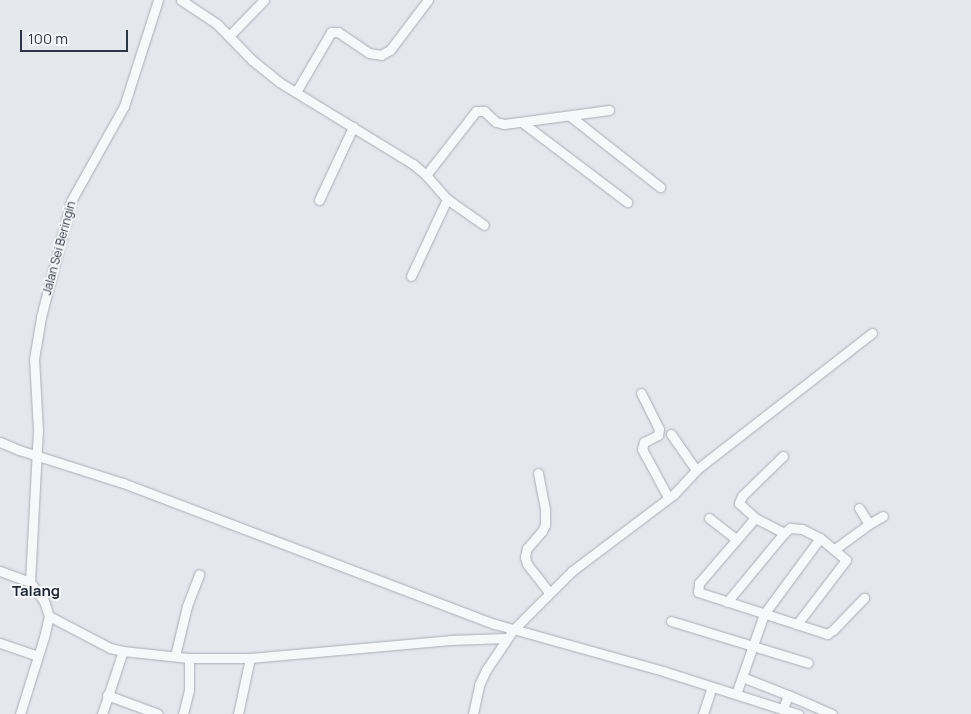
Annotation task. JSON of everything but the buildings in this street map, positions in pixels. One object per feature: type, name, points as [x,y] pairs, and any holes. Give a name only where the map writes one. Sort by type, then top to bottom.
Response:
[{"type":"street","name":"Jalan Sei Beringin","points":[[30,582],[38,430],[34,351],[66,216],[75,193],[106,142],[124,106],[158,0]]},
{"type":"street","points":[[181,0],[206,16],[230,35],[264,71],[413,164],[426,175],[447,199],[484,225]]},
{"type":"street","points":[[230,35],[264,0]]},
{"type":"street","points":[[296,92],[332,32],[338,32],[369,53],[381,56],[390,50],[428,0]]},
{"type":"street","points":[[426,175],[476,111],[484,111],[501,124],[523,123],[610,110]]},
{"type":"street","points":[[570,116],[660,187]]},
{"type":"street","points":[[523,123],[627,202]]},
{"type":"street","points":[[319,200],[353,127]]},
{"type":"street","points":[[411,276],[447,199]]},
{"type":"street","points":[[473,714],[479,685],[486,670],[513,630],[549,592],[572,571],[668,497],[696,470],[872,333]]},
{"type":"street","points":[[641,393],[659,429],[658,435],[644,442],[642,449],[668,497]]},
{"type":"street","points":[[671,434],[696,470]]},
{"type":"street","points":[[0,442],[19,450],[123,483],[513,630],[608,654],[798,714]]},
{"type":"street","points":[[783,456],[740,499],[741,505],[756,518],[784,533]]},
{"type":"street","points":[[538,473],[545,510],[545,525],[527,548],[525,557],[527,564],[549,592]]},
{"type":"street","points":[[859,508],[869,524]]},
{"type":"street","points":[[835,548],[883,516]]},
{"type":"street","points":[[709,518],[736,538]]},
{"type":"street","points":[[756,518],[736,538],[697,589],[702,595],[830,633],[864,598]]},
{"type":"street","points":[[727,602],[784,533],[795,527],[820,538],[846,558],[846,562],[797,624]]},
{"type":"street","points":[[736,694],[764,614],[820,538]]},
{"type":"street","points":[[0,571],[30,582],[44,601],[49,616],[20,714]]},
{"type":"street","points":[[175,656],[189,598],[199,574]]},
{"type":"street","points":[[49,616],[96,642],[124,651],[189,658],[250,658],[450,640],[507,638]]},
{"type":"street","points":[[671,621],[808,663]]},
{"type":"street","points":[[0,643],[38,656]]},
{"type":"street","points":[[102,714],[107,695],[124,651]]},
{"type":"street","points":[[183,714],[188,690],[189,658]]},
{"type":"street","points":[[238,714],[250,658]]},
{"type":"street","points":[[742,678],[832,714]]},
{"type":"street","points":[[703,714],[712,687]]},
{"type":"street","points":[[107,695],[158,714]]},
{"type":"street","points":[[783,709],[788,695]]},
{"type":"district","name":"Talang","points":[[36,591]]}]
